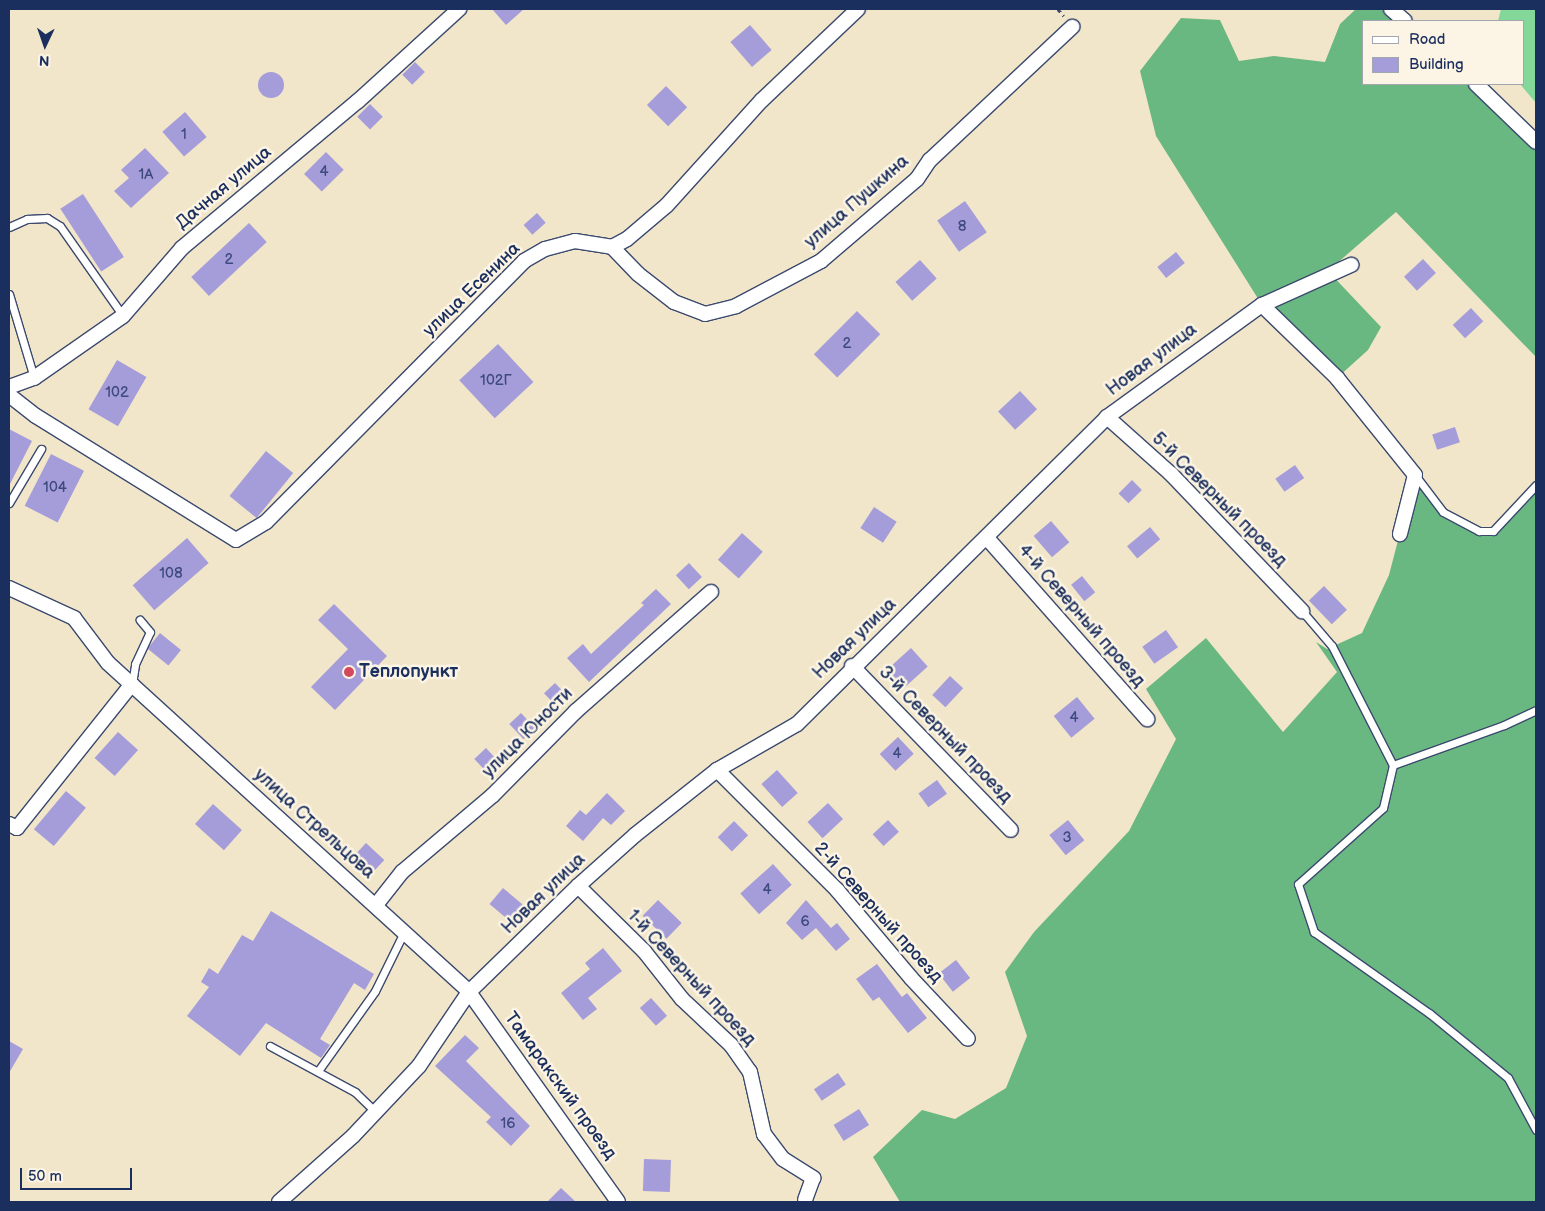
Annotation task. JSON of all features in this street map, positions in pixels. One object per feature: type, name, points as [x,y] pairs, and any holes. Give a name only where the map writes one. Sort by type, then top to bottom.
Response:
[{"type":"street","name":"Дачная улица","points":[[9,387],[34,378],[123,316],[182,248],[358,102],[459,9]]},
{"type":"street","points":[[612,247],[667,205],[762,100],[858,9]]},
{"type":"street","points":[[1391,9],[1404,20]]},
{"type":"street","name":"улица Пушкина","points":[[612,247],[638,274],[674,302],[705,314],[736,306],[821,261],[917,179],[930,160],[1072,26]]},
{"type":"street","points":[[1477,85],[1536,142]]},
{"type":"street","name":"улица Есенина","points":[[9,395],[36,416],[236,540],[266,522],[524,261],[545,249],[575,241],[612,247]]},
{"type":"street","name":"Новая улица","points":[[279,1202],[376,1112],[419,1066],[469,992],[578,886],[635,834],[717,770],[797,724],[852,666],[987,538],[1107,417],[1262,305],[1351,265]]},
{"type":"street","points":[[1262,305],[1337,378],[1415,475],[1400,534]]},
{"type":"street","name":"5-й Северный проезд","points":[[1107,417],[1171,474],[1302,611]]},
{"type":"street","name":"4-й Северный проезд","points":[[987,538],[1147,719]]},
{"type":"street","name":"улица Стрельцова","points":[[9,588],[74,618],[108,663],[376,905],[469,992]]},
{"type":"street","name":"улица Юности","points":[[376,905],[402,872],[493,795],[576,711],[711,592]]},
{"type":"street","name":"3-й Северный проезд","points":[[852,666],[1011,830]]},
{"type":"street","points":[[9,824],[17,828],[132,684]]},
{"type":"street","name":"2-й Северный проезд","points":[[717,770],[837,890],[911,978],[968,1039]]},
{"type":"street","name":"1-й Северный проезд","points":[[578,886],[644,951],[682,999],[731,1045],[750,1072],[764,1134],[783,1159],[814,1178],[805,1200]]},
{"type":"street","name":"Тамаракский проезд","points":[[469,992],[618,1202]]},
{"type":"lane","points":[[9,227],[27,219],[47,218],[60,226],[123,316]]},
{"type":"lane","points":[[9,294],[28,349],[34,378]]},
{"type":"lane","points":[[9,503],[41,449]]},
{"type":"lane","points":[[1415,475],[1443,512],[1479,531],[1493,531],[1536,485]]},
{"type":"lane","points":[[1302,611],[1332,646],[1393,765],[1383,808],[1298,884],[1314,932],[1429,1013],[1508,1078],[1536,1130]]},
{"type":"lane","points":[[132,684],[136,664],[150,632],[140,620]]},
{"type":"lane","points":[[1393,765],[1504,726],[1536,710]]},
{"type":"lane","points":[[318,1071],[376,991],[404,932]]},
{"type":"lane","points":[[270,1046],[355,1092],[376,1112]]},
{"type":"green space","points":[[1356,9],[1391,9],[1404,20],[1362,20],[1362,85],[1477,85],[1536,142],[1536,357],[1396,212],[1328,271],[1381,327],[1368,350],[1337,378],[1262,305],[1156,136],[1140,71],[1181,18],[1220,20],[1239,61],[1274,56],[1325,62],[1340,24]]},
{"type":"green space","points":[[1501,9],[1536,9],[1536,103],[1521,85],[1525,85],[1525,20],[1498,20]]},
{"type":"green space","points":[[1415,475],[1443,512],[1479,531],[1493,531],[1536,485],[1536,1202],[900,1202],[873,1157],[922,1110],[955,1119],[1006,1088],[1027,1036],[1005,972],[1034,932],[1129,831],[1176,739],[1146,689],[1206,638],[1283,732],[1337,672],[1316,642],[1327,649],[1362,633],[1389,575]]},
{"type":"building","points":[[492,9],[524,9],[506,25]]},
{"type":"building","points":[[750,25],[772,50],[752,67],[730,42]]},
{"type":"building","points":[[415,62],[425,72],[412,85],[402,75]]},
{"type":"building","points":[[271,72],[280,76],[284,85],[280,94],[271,98],[262,94],[258,85],[262,76]]},
{"type":"building","points":[[666,86],[687,107],[668,126],[647,105]]},
{"type":"building","points":[[370,104],[383,117],[370,129],[357,117]]},
{"type":"building","points":[[185,112],[207,137],[184,157],[162,132]]},
{"type":"building","points":[[145,148],[169,173],[131,208],[114,191],[129,178],[121,170]]},
{"type":"building","points":[[326,152],[344,170],[322,192],[304,174]]},
{"type":"building","points":[[83,194],[124,257],[101,272],[60,209]]},
{"type":"building","points":[[965,201],[987,232],[959,252],[937,221]]},
{"type":"building","points":[[537,213],[546,223],[532,235],[524,225]]},
{"type":"building","points":[[249,223],[267,242],[209,296],[191,277]]},
{"type":"building","points":[[1176,252],[1185,263],[1166,278],[1157,267]]},
{"type":"building","points":[[1423,259],[1436,273],[1417,291],[1404,277]]},
{"type":"building","points":[[920,260],[937,279],[912,301],[895,282]]},
{"type":"building","points":[[1471,308],[1483,321],[1465,338],[1453,325]]},
{"type":"building","points":[[857,311],[880,334],[837,377],[814,354]]},
{"type":"building","points":[[498,344],[533,382],[495,418],[459,380]]},
{"type":"building","points":[[117,360],[146,377],[118,426],[88,409]]},
{"type":"building","points":[[1020,391],[1037,409],[1015,430],[998,411]]},
{"type":"building","points":[[1455,427],[1460,442],[1437,450],[1432,434]]},
{"type":"building","points":[[9,429],[32,441],[9,486]]},
{"type":"building","points":[[266,451],[293,473],[257,518],[229,496]]},
{"type":"building","points":[[51,454],[84,471],[58,522],[25,506]]},
{"type":"building","points":[[1295,465],[1304,478],[1285,492],[1275,479]]},
{"type":"building","points":[[1132,480],[1142,490],[1128,503],[1119,493]]},
{"type":"building","points":[[874,507],[897,522],[883,543],[860,528]]},
{"type":"building","points":[[1051,521],[1069,542],[1052,557],[1034,536]]},
{"type":"building","points":[[1150,527],[1160,539],[1137,559],[1127,546]]},
{"type":"building","points":[[742,533],[763,552],[739,578],[718,560]]},
{"type":"building","points":[[187,538],[209,563],[154,610],[133,585]]},
{"type":"building","points":[[689,563],[702,577],[689,589],[676,575]]},
{"type":"building","points":[[1082,576],[1095,592],[1084,601],[1071,585]]},
{"type":"building","points":[[1324,586],[1347,610],[1332,624],[1309,601]]},
{"type":"building","points":[[656,589],[671,604],[589,682],[567,658],[583,644],[591,654],[644,605],[641,603]]},
{"type":"building","name":"Теплопункт","points":[[334,604],[387,656],[335,710],[311,687],[348,649],[318,620]]},
{"type":"building","points":[[1166,630],[1178,647],[1154,664],[1142,647]]},
{"type":"building","points":[[160,633],[181,650],[168,666],[147,649]]},
{"type":"building","points":[[911,648],[928,667],[904,688],[887,669]]},
{"type":"building","points":[[950,676],[963,688],[945,707],[932,695]]},
{"type":"building","points":[[555,683],[569,698],[558,709],[544,693]]},
{"type":"building","points":[[1077,697],[1095,719],[1071,738],[1054,716]]},
{"type":"building","points":[[521,713],[535,728],[524,739],[509,724]]},
{"type":"building","points":[[118,732],[138,750],[115,776],[95,758]]},
{"type":"building","points":[[898,737],[914,754],[895,771],[880,754]]},
{"type":"building","points":[[486,748],[499,762],[487,773],[474,759]]},
{"type":"building","points":[[777,770],[798,793],[782,807],[761,784]]},
{"type":"building","points":[[937,780],[947,794],[928,807],[918,794]]},
{"type":"building","points":[[66,791],[86,808],[54,846],[34,829]]},
{"type":"building","points":[[607,793],[625,811],[611,825],[603,818],[583,841],[566,826],[580,810],[586,815]]},
{"type":"building","points":[[828,803],[843,819],[823,838],[808,822]]},
{"type":"building","points":[[213,804],[242,830],[224,850],[195,824]]},
{"type":"building","points":[[888,820],[899,832],[884,846],[873,834]]},
{"type":"building","points":[[1068,820],[1084,840],[1066,855],[1049,835]]},
{"type":"building","points":[[734,821],[748,835],[732,851],[718,837]]},
{"type":"building","points":[[366,843],[384,860],[373,872],[354,855]]},
{"type":"building","points":[[773,864],[792,885],[759,914],[740,893]]},
{"type":"building","points":[[503,888],[523,905],[509,921],[490,904]]},
{"type":"building","points":[[658,900],[682,923],[666,939],[643,916]]},
{"type":"building","points":[[806,900],[831,928],[837,923],[850,939],[836,951],[816,928],[802,940],[786,923]]},
{"type":"building","points":[[271,911],[374,974],[365,990],[354,983],[320,1039],[330,1045],[321,1058],[266,1023],[240,1056],[187,1016],[209,987],[201,982],[209,968],[218,974],[242,935],[253,941]]},
{"type":"building","points":[[603,948],[622,971],[588,998],[597,1009],[583,1020],[561,993],[590,969],[585,963]]},
{"type":"building","points":[[956,960],[970,978],[953,992],[939,974]]},
{"type":"building","points":[[877,964],[902,997],[907,993],[927,1018],[908,1033],[879,997],[873,1001],[856,979]]},
{"type":"building","points":[[651,998],[667,1016],[656,1026],[640,1008]]},
{"type":"building","points":[[465,1035],[479,1048],[466,1061],[530,1126],[511,1146],[486,1122],[491,1117],[435,1066]]},
{"type":"building","points":[[9,1041],[23,1049],[9,1073]]},
{"type":"building","points":[[838,1073],[846,1085],[822,1101],[814,1089]]},
{"type":"building","points":[[859,1109],[869,1125],[844,1141],[834,1125]]},
{"type":"building","points":[[644,1159],[671,1160],[670,1192],[643,1191]]},
{"type":"building","points":[[561,1188],[576,1202],[547,1202]]},
{"type":"place","name":"Теплопункт","points":[[349,672]]}]
